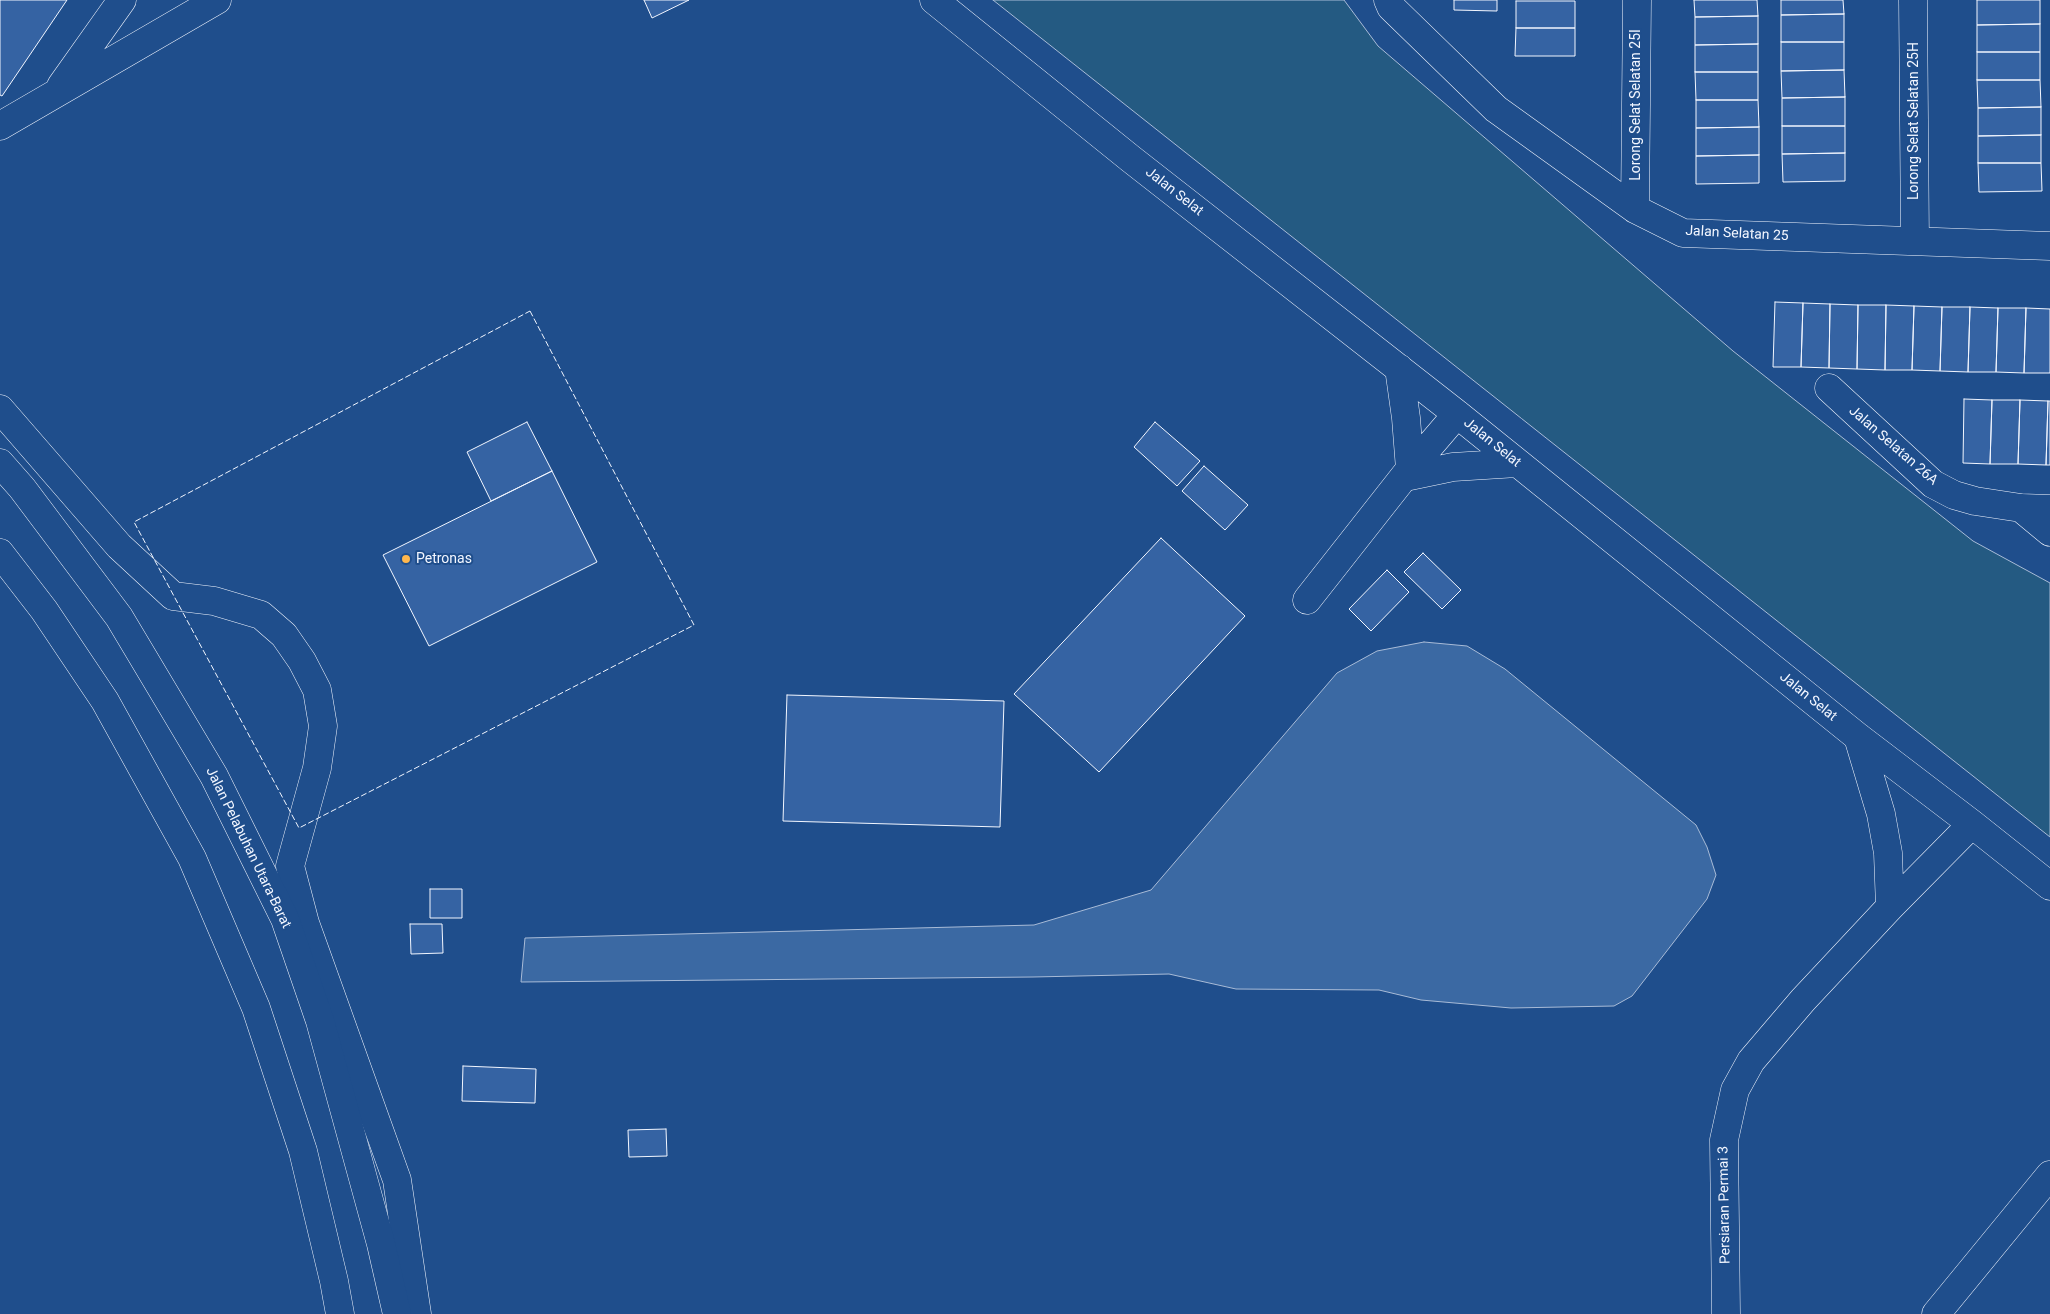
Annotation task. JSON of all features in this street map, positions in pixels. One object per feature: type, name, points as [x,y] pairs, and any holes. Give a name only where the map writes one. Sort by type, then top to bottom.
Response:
[{"type":"street","points":[[56,93],[122,0]]},
{"type":"street","points":[[0,126],[217,0]]},
{"type":"street","name":"Jalan Selat","points":[[934,0],[1132,159],[1457,414],[1858,738],[2050,886]]},
{"type":"street","name":"Jalan Selatan 25","points":[[1388,0],[1391,7],[1496,109],[1635,209],[1683,234],[2050,246]]},
{"type":"street","name":"Lorong Selat Selatan 25I","points":[[1635,209],[1637,0]]},
{"type":"street","name":"Lorong Selat Selatan 25H","points":[[1913,0],[1915,241]]},
{"type":"street","points":[[1399,368],[1406,418],[1408,473]]},
{"type":"street","name":"Jalan Selatan 26A","points":[[1829,388],[1932,484],[1954,495],[1975,501],[2021,508],[2050,509]]},
{"type":"street","points":[[0,409],[119,546],[173,596],[214,601],[261,615],[284,635],[302,661],[317,690],[323,726],[317,768],[290,866],[305,923],[397,1180],[417,1314]]},
{"type":"street","points":[[1308,600],[1457,414]]},
{"type":"street","name":"Jalan Pelabuhan Utara-Barat","points":[[0,462],[28,496],[124,625],[214,776],[285,919],[320,1021],[381,1244],[397,1314]]},
{"type":"street","points":[[1408,473],[1453,467],[1518,463]]},
{"type":"street","points":[[2021,508],[2050,532]]},
{"type":"street","points":[[0,553],[44,610],[105,701],[192,858],[256,1008],[300,1142],[332,1272],[340,1314]]},
{"type":"street","points":[[1858,738],[1881,814],[1888,853],[1890,907]]},
{"type":"street","name":"Persiaran Permai 3","points":[[1726,1314],[1724,1140],[1735,1090],[1751,1061],[1803,1000],[1890,907],[1972,824]]},
{"type":"street","points":[[1936,1314],[2050,1175]]},
{"type":"shaded area","points":[[993,0],[1344,0],[1378,46],[1733,351],[1973,541],[2050,583],[2050,837]]},
{"type":"shaded area","points":[[1424,642],[1467,646],[1505,669],[1696,825],[1707,847],[1716,875],[1707,899],[1632,996],[1614,1006],[1511,1008],[1421,1000],[1379,990],[1236,989],[1169,974],[521,982],[525,938],[1034,925],[1151,890],[1337,673],[1377,651]]},
{"type":"building","points":[[0,0],[67,0],[2,96],[0,95]]},
{"type":"building","points":[[644,0],[689,0],[652,18]]},
{"type":"building","points":[[1454,0],[1497,0],[1497,11],[1454,10]]},
{"type":"building","points":[[1694,0],[1757,0],[1758,16],[1695,17]]},
{"type":"building","points":[[1781,0],[1843,0],[1844,14],[1781,15]]},
{"type":"building","points":[[1977,0],[2040,0],[2040,24],[1977,25]]},
{"type":"building","points":[[1516,1],[1575,1],[1575,28],[1516,28]]},
{"type":"building","points":[[1844,14],[1844,42],[1781,42],[1781,15]]},
{"type":"building","points":[[1758,16],[1758,44],[1695,45],[1695,17]]},
{"type":"building","points":[[2040,24],[2040,52],[1977,52],[1977,25]]},
{"type":"building","points":[[1516,28],[1575,28],[1575,56],[1515,56]]},
{"type":"building","points":[[1781,42],[1844,42],[1844,70],[1781,71]]},
{"type":"building","points":[[1758,44],[1758,72],[1695,72],[1695,45]]},
{"type":"building","points":[[1977,52],[2040,52],[2040,80],[1977,80]]},
{"type":"building","points":[[1844,70],[1845,97],[1782,98],[1781,71]]},
{"type":"building","points":[[1695,72],[1758,72],[1758,100],[1696,100]]},
{"type":"building","points":[[1977,80],[2040,80],[2041,107],[1978,108]]},
{"type":"building","points":[[1845,97],[1845,126],[1782,126],[1782,98]]},
{"type":"building","points":[[1696,100],[1758,100],[1759,127],[1696,128]]},
{"type":"building","points":[[2041,107],[2041,135],[1978,136],[1978,108]]},
{"type":"building","points":[[1782,126],[1845,126],[1845,153],[1782,154]]},
{"type":"building","points":[[1759,127],[1759,155],[1696,156],[1696,128]]},
{"type":"building","points":[[2041,135],[2041,163],[1978,163],[1978,136]]},
{"type":"building","points":[[1845,153],[1845,181],[1783,182],[1782,154]]},
{"type":"building","points":[[1759,155],[1759,183],[1696,184],[1696,156]]},
{"type":"building","points":[[1978,163],[2041,163],[2042,191],[1979,192]]},
{"type":"building","points":[[1775,302],[1803,303],[1801,367],[1773,367]]},
{"type":"building","points":[[1803,303],[1830,304],[1829,368],[1801,367]]},
{"type":"building","points":[[1830,304],[1858,305],[1857,369],[1829,368]]},
{"type":"building","points":[[1858,305],[1886,305],[1885,370],[1857,369]]},
{"type":"building","points":[[1886,305],[1914,306],[1912,370],[1885,370]]},
{"type":"building","points":[[1914,306],[1942,307],[1940,371],[1912,370]]},
{"type":"building","points":[[1942,307],[1970,307],[1968,372],[1940,371]]},
{"type":"building","points":[[1970,307],[1998,308],[1996,372],[1968,372]]},
{"type":"building","points":[[1998,308],[2026,308],[2024,373],[1996,372]]},
{"type":"building","points":[[2026,308],[2050,309],[2050,373],[2024,373]]},
{"type":"building","points":[[1964,399],[1992,400],[1990,464],[1963,463]]},
{"type":"building","points":[[1992,400],[2020,400],[2018,464],[1990,464]]},
{"type":"building","points":[[2020,400],[2048,401],[2046,465],[2018,464]]},
{"type":"building","points":[[2048,401],[2050,401],[2050,465],[2046,465]]},
{"type":"building","points":[[527,422],[552,471],[491,501],[467,452]]},
{"type":"building","points":[[1155,422],[1200,461],[1177,486],[1134,447]]},
{"type":"building","points":[[1204,466],[1248,505],[1225,530],[1182,491]]},
{"type":"building","points":[[552,471],[597,562],[429,646],[383,555]]},
{"type":"building","points":[[1161,538],[1245,616],[1099,772],[1014,694]]},
{"type":"building","points":[[1423,553],[1461,590],[1442,609],[1404,572]]},
{"type":"building","points":[[1387,570],[1409,592],[1371,631],[1349,609]]},
{"type":"building","points":[[787,695],[1004,701],[1000,827],[783,821]]},
{"type":"building","points":[[430,889],[462,889],[462,918],[430,918]]},
{"type":"building","points":[[410,924],[442,924],[443,953],[411,954]]},
{"type":"building","points":[[463,1066],[536,1069],[535,1103],[462,1101]]},
{"type":"building","points":[[666,1129],[667,1156],[629,1157],[628,1130]]},
{"type":"fence","points":[[530,311],[694,625],[299,828],[134,522],[530,311]]},
{"type":"place","name":"Petronas","points":[[406,559]]}]
